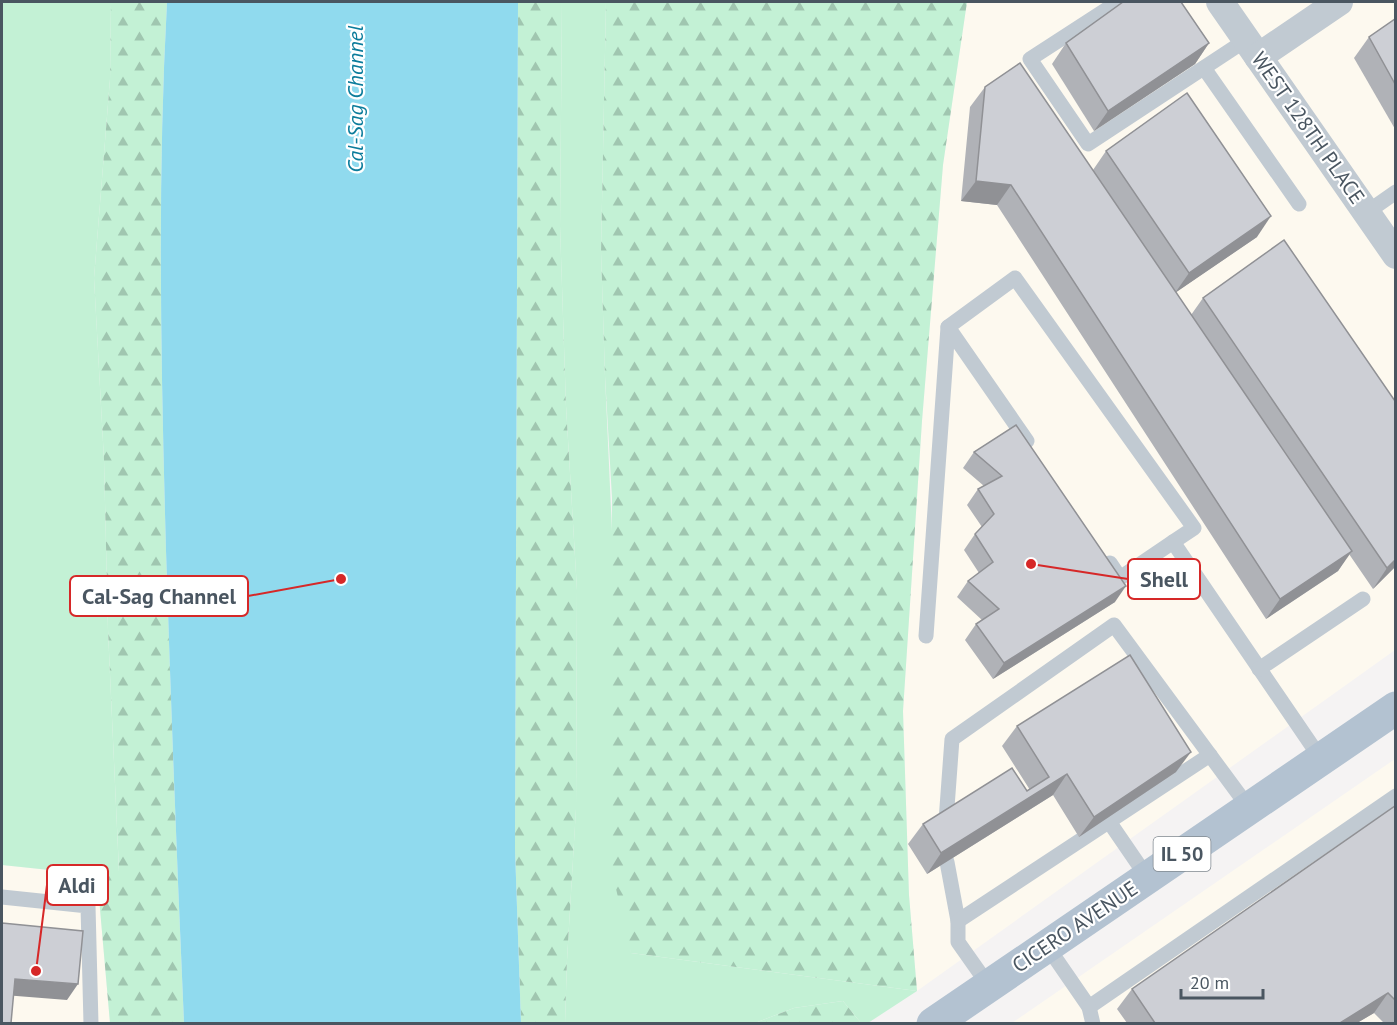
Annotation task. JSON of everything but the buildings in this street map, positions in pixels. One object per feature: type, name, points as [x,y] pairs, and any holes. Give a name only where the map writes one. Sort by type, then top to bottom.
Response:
[{"type":"main road","name":"CICERO AVENUE","points":[[933,1023],[1395,708]]},
{"type":"street","name":"WEST 128TH PLACE","points":[[1220,2],[1366,213],[1393,246]]},
{"type":"street","points":[[1252,48],[1339,2]]},
{"type":"lane","points":[[1118,2],[1030,58],[1088,144],[1204,68],[1252,48]]},
{"type":"lane","points":[[1204,68],[1299,204]]},
{"type":"lane","points":[[1366,213],[1395,192]]},
{"type":"lane","points":[[948,327],[1016,278],[1194,528],[1120,578],[1101,549]]},
{"type":"lane","points":[[948,327],[1034,452]]},
{"type":"lane","points":[[926,636],[948,327]]},
{"type":"lane","points":[[1173,542],[1321,759]]},
{"type":"lane","points":[[1259,669],[1363,599]]},
{"type":"lane","points":[[946,821],[951,739],[1114,625],[1249,808]]},
{"type":"lane","points":[[958,921],[1210,755]]},
{"type":"lane","points":[[1089,1007],[1395,796]]},
{"type":"lane","points":[[1110,823],[1147,878]]},
{"type":"lane","points":[[947,862],[958,921],[958,942],[989,986]]},
{"type":"lane","points":[[2,897],[88,906],[91,1023]]},
{"type":"lane","points":[[1047,946],[1089,1007],[1093,1023]]},
{"type":"shaded area","points":[[967,2],[1395,2],[1395,650],[917,991],[909,895],[903,711],[922,421],[943,165]]},
{"type":"shaded area","points":[[1395,759],[1395,1023],[1012,1023]]},
{"type":"shaded area","points":[[2,865],[97,875],[110,1023],[2,1024]]},
{"type":"green space","points":[[2,2],[111,2],[110,79],[94,278],[104,460],[108,630],[119,872],[97,875],[2,865]]},
{"type":"green space","points":[[111,2],[167,2],[162,139],[161,345],[174,787],[184,1023],[110,1023],[97,875],[119,871],[108,630],[104,460],[94,278],[110,79]]},
{"type":"green space","points":[[518,2],[562,2],[560,226],[566,406],[577,590],[576,809],[565,1024],[521,1023],[515,849]]},
{"type":"green space","points":[[562,2],[606,2],[601,252],[631,953],[917,991],[868,1023],[861,1023],[843,1001],[794,1008],[755,1023],[565,1023],[576,808],[577,590],[566,406],[560,226]]},
{"type":"green space","points":[[606,2],[967,2],[943,165],[922,421],[903,711],[909,895],[917,991],[631,953],[610,863],[612,498],[601,252]]},
{"type":"green space","points":[[843,1001],[861,1023],[755,1023],[794,1008]]},
{"type":"water","name":"Cal-Sag Channel","points":[[167,2],[518,2],[515,849],[521,1023],[184,1023],[174,787],[161,345],[162,139]]},
{"type":"place","name":"Shell","points":[[1031,564]]},
{"type":"place","name":"Cal-Sag Channel","points":[[341,579]]},
{"type":"place","name":"Aldi","points":[[36,971]]}]
